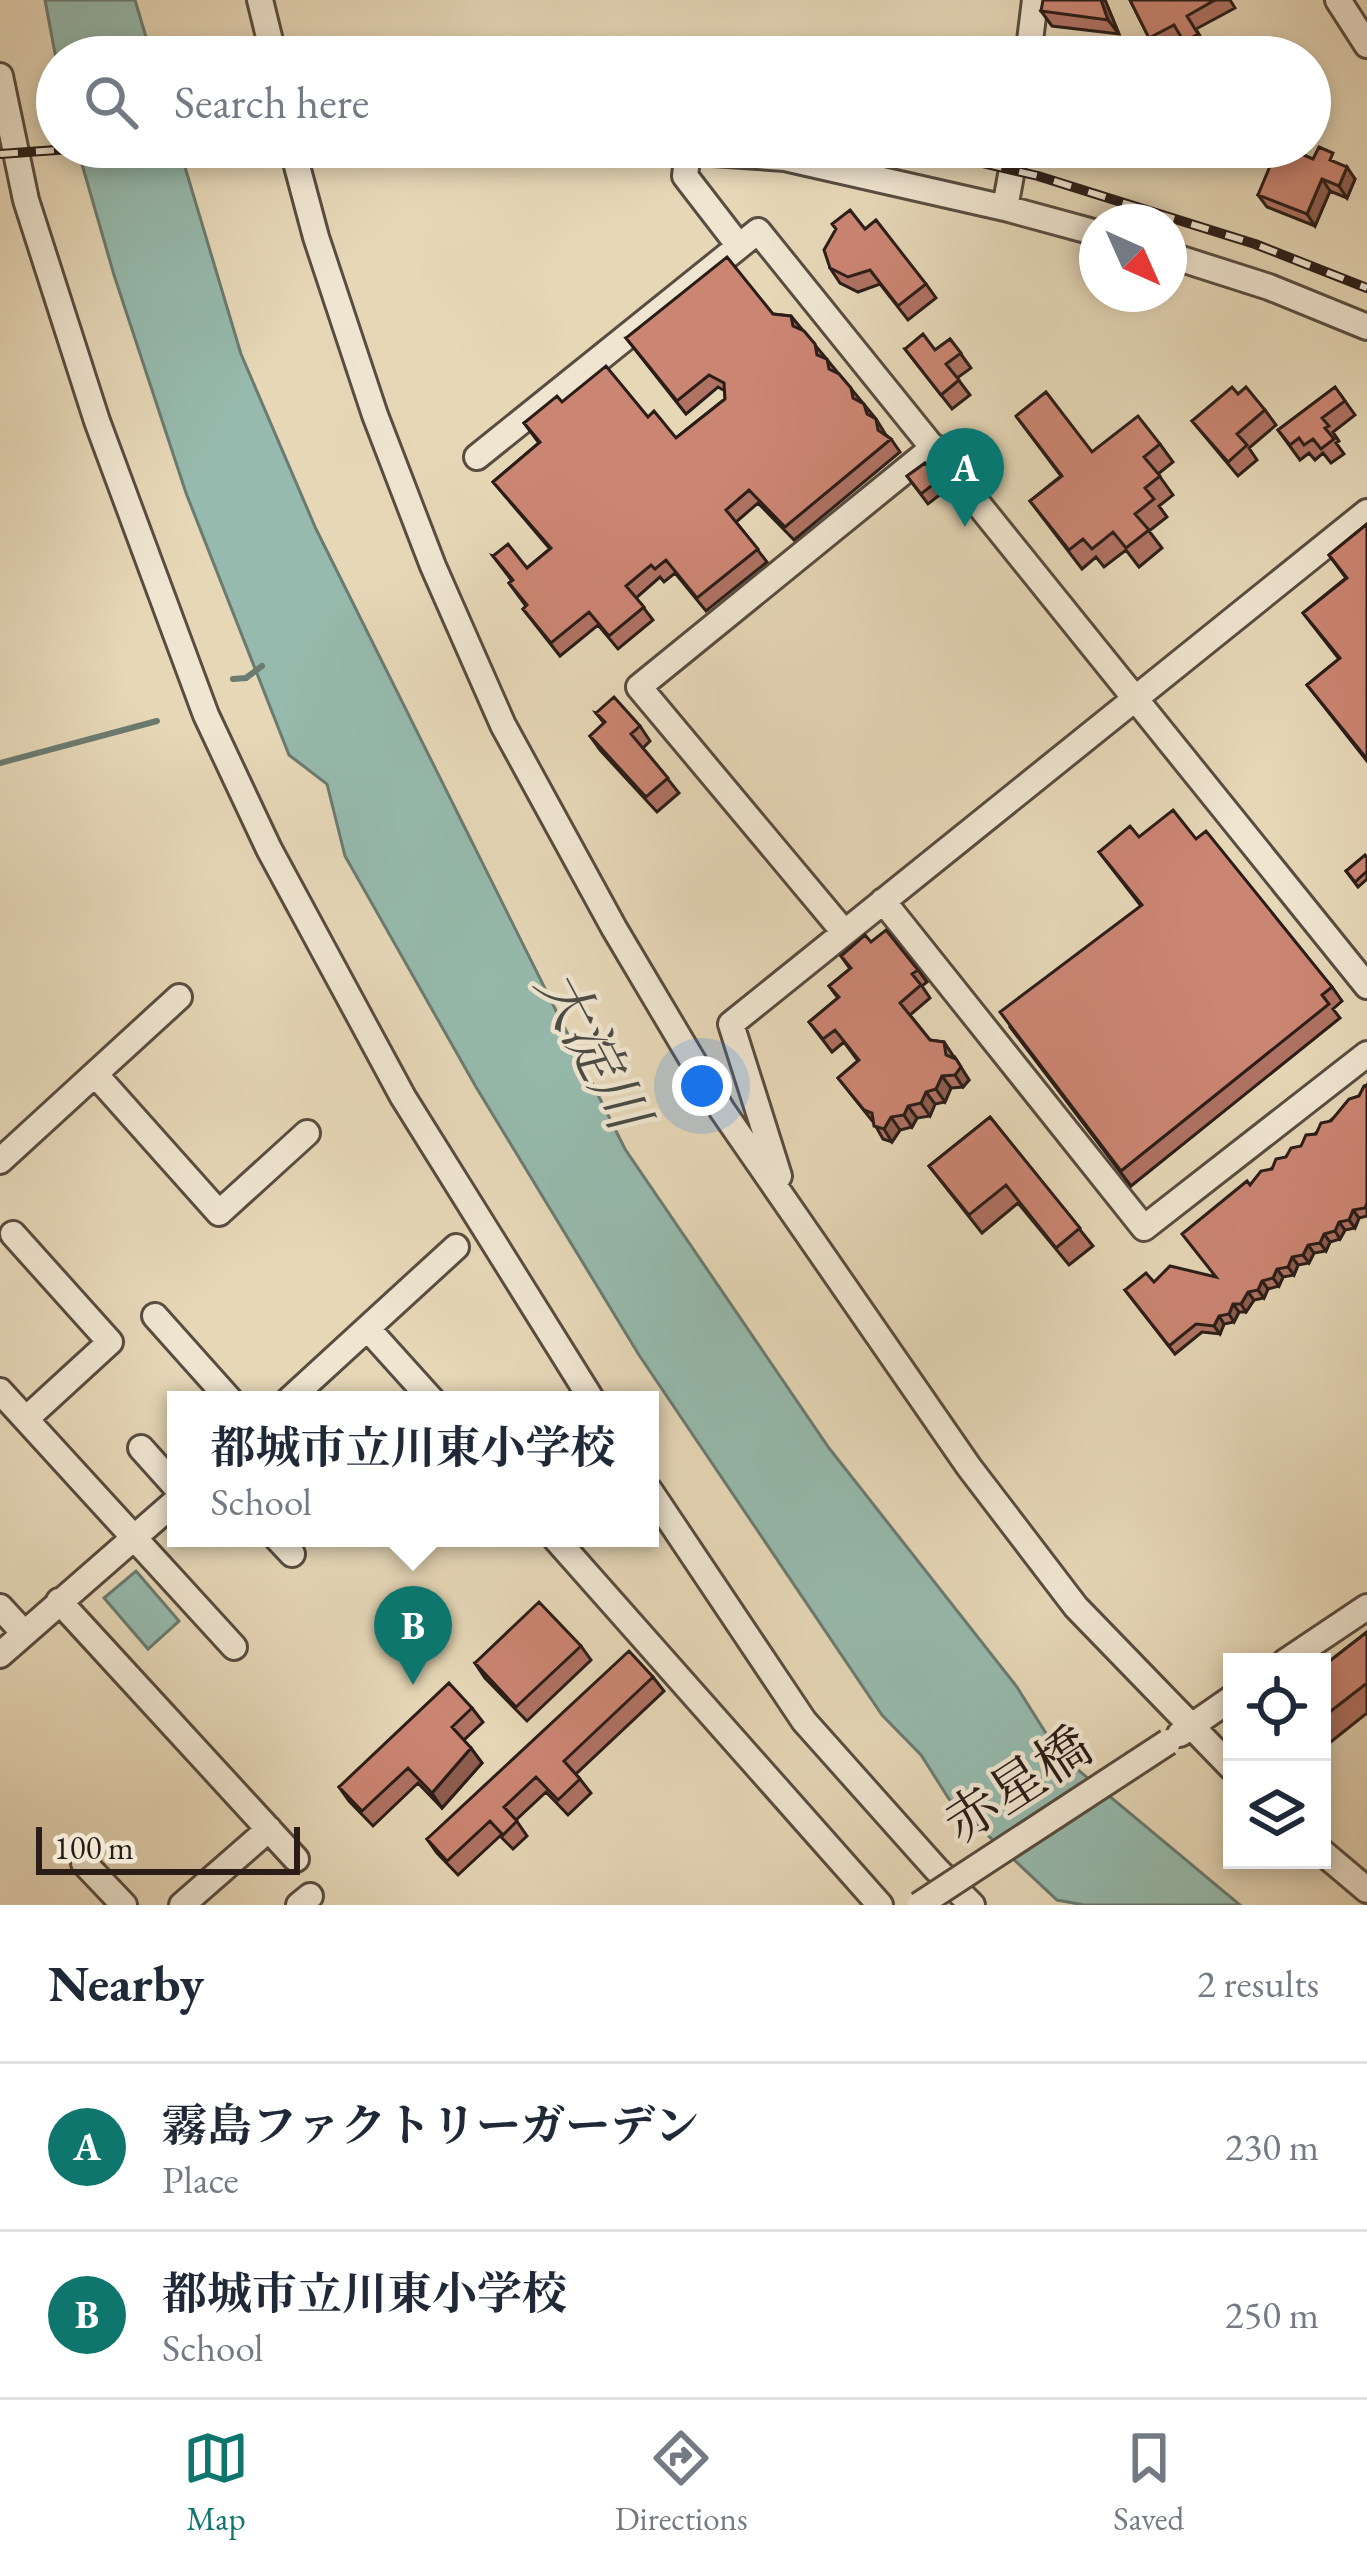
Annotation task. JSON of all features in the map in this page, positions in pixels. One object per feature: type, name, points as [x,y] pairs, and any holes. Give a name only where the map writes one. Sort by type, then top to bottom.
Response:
[{"type":"street","points":[[260,0],[269,36]]},
{"type":"street","points":[[1031,36],[1035,0]]},
{"type":"street","points":[[1338,0],[1367,45]]},
{"type":"street","points":[[0,76],[26,200],[97,421],[206,715],[269,849],[391,1077],[586,1391]]},
{"type":"street","points":[[298,168],[375,415],[433,566],[503,725],[614,928],[722,1111],[969,1467],[1076,1606],[1225,1761]]},
{"type":"street","points":[[686,168],[685,176],[740,246]]},
{"type":"street","points":[[829,168],[1079,228]]},
{"type":"street","points":[[1005,208],[1012,168]]},
{"type":"street","points":[[477,457],[758,231],[1367,986]]},
{"type":"street","points":[[1187,261],[1269,287],[1367,327]]},
{"type":"street","points":[[844,932],[639,687],[934,447]]},
{"type":"street","points":[[969,1467],[965,1438],[774,1169],[731,1024],[1367,512]]},
{"type":"street","points":[[883,901],[1144,1228],[1367,1054]]},
{"type":"street","points":[[0,1161],[179,997]]},
{"type":"street","points":[[95,1074],[219,1213],[308,1133]]},
{"type":"street","points":[[13,1234],[110,1342],[26,1419]]},
{"type":"street","points":[[299,1391],[456,1247]]},
{"type":"street","points":[[155,1316],[222,1391]]},
{"type":"street","points":[[368,1329],[424,1391]]},
{"type":"street","points":[[0,1391],[234,1647]]},
{"type":"street","points":[[141,1448],[167,1477]]},
{"type":"street","points":[[659,1504],[804,1721],[973,1905]]},
{"type":"street","points":[[0,1655],[167,1510]]},
{"type":"street","points":[[563,1547],[874,1903]]},
{"type":"street","points":[[59,1601],[296,1859]]},
{"type":"street","points":[[1298,1653],[1367,1606]]},
{"type":"street","points":[[0,1607],[24,1633]]},
{"type":"street","name":"赤星橋","points":[[919,1905],[1223,1704]]},
{"type":"street","points":[[182,1905],[269,1829]]},
{"type":"street","points":[[1331,1860],[1367,1890]]},
{"type":"street","points":[[83,1863],[124,1905]]},
{"type":"water","points":[[45,0],[135,0],[146,36],[52,36]]},
{"type":"water","points":[[83,168],[185,168],[241,354],[316,529],[625,1149],[829,1448],[1017,1687],[1059,1754],[1240,1905],[1084,1905],[1057,1900],[949,1799],[921,1755],[882,1715],[639,1355],[476,1087],[345,856],[327,784],[289,755],[186,493]]},
{"type":"water","points":[[136,1571],[179,1621],[148,1649],[104,1598]]},
{"type":"building","points":[[1043,0],[1101,0],[1108,20],[1041,11]]},
{"type":"building","points":[[1130,0],[1215,0],[1187,16],[1198,34],[1194,36],[1180,36],[1174,25],[1148,36]]},
{"type":"building","points":[[1331,160],[1347,167],[1339,186],[1322,179],[1307,214],[1258,195],[1269,168],[1331,168]]},
{"type":"building","points":[[850,210],[865,229],[876,220],[926,284],[898,306],[870,270],[848,277],[830,268],[824,250],[836,229],[832,224]]},
{"type":"building","points":[[727,257],[773,314],[791,316],[793,326],[804,331],[817,355],[827,359],[829,369],[839,374],[853,398],[876,419],[878,430],[891,439],[785,527],[749,490],[726,510],[758,549],[697,598],[666,560],[655,569],[651,565],[626,586],[644,607],[609,636],[589,612],[551,643],[523,609],[527,605],[509,583],[513,580],[493,556],[508,544],[527,568],[551,548],[493,482],[540,442],[524,423],[557,396],[562,402],[606,366],[648,417],[654,411],[676,438],[725,399],[724,383],[709,375],[677,401],[626,338]]},
{"type":"building","points":[[923,334],[935,350],[950,339],[961,353],[946,364],[959,380],[941,395],[905,349]]},
{"type":"building","points":[[1232,387],[1238,394],[1246,387],[1265,410],[1237,434],[1247,445],[1228,462],[1192,421]]},
{"type":"building","points":[[1335,387],[1345,401],[1322,418],[1334,439],[1321,449],[1313,439],[1304,445],[1299,438],[1290,445],[1278,430]]},
{"type":"building","points":[[1046,392],[1092,452],[1138,416],[1160,444],[1144,457],[1160,476],[1145,488],[1154,499],[1135,514],[1149,530],[1126,548],[1113,532],[1092,549],[1083,539],[1069,550],[1030,501],[1062,476],[1016,416]]},
{"type":"building","points":[[925,463],[939,480],[921,494],[907,476]]},
{"type":"building","points":[[1367,524],[1367,759],[1307,685],[1340,658],[1303,613],[1347,578],[1329,555]]},
{"type":"building","points":[[614,697],[640,726],[631,734],[668,778],[646,797],[590,736],[605,722],[596,713]]},
{"type":"building","points":[[1173,810],[1196,839],[1206,831],[1332,987],[1322,995],[1329,1004],[1121,1171],[1000,1012],[1142,905],[1099,852],[1130,826],[1139,837]]},
{"type":"building","points":[[1365,855],[1367,871],[1355,882],[1346,871]]},
{"type":"building","points":[[886,930],[918,970],[912,974],[921,985],[900,1003],[930,1040],[944,1042],[946,1055],[961,1067],[955,1075],[942,1076],[921,1103],[908,1106],[904,1115],[891,1117],[884,1129],[874,1126],[872,1113],[864,1110],[838,1078],[859,1060],[835,1030],[823,1039],[809,1022],[839,997],[829,986],[851,968],[841,956],[865,935],[871,942]]},
{"type":"building","points":[[1367,1085],[1365,1208],[1353,1210],[1349,1220],[1339,1222],[1320,1243],[1292,1257],[1288,1267],[1277,1269],[1258,1290],[1248,1292],[1214,1326],[1196,1324],[1169,1346],[1125,1290],[1146,1273],[1154,1282],[1170,1266],[1216,1277],[1182,1234],[1247,1181],[1250,1185],[1261,1171],[1272,1169],[1276,1159],[1301,1146],[1306,1135],[1316,1134],[1321,1123],[1331,1121]]},
{"type":"building","points":[[990,1117],[1080,1228],[1056,1248],[1006,1185],[969,1215],[929,1166]]},
{"type":"building","points":[[539,1602],[581,1646],[516,1707],[475,1663]]},
{"type":"building","points":[[1367,1632],[1367,1683],[1331,1711],[1331,1660]]},
{"type":"building","points":[[629,1651],[653,1677],[564,1761],[580,1779],[558,1800],[536,1777],[504,1807],[517,1821],[503,1835],[490,1821],[447,1861],[427,1839]]},
{"type":"building","points":[[449,1683],[472,1708],[452,1727],[471,1748],[432,1793],[408,1768],[362,1811],[339,1787]]},
{"type":"waterway","points":[[233,679],[246,678],[262,666]]},
{"type":"waterway","points":[[0,763],[157,721]]},
{"type":"railway","points":[[0,154],[36,151]]},
{"type":"railway","points":[[1004,168],[1255,244],[1367,288]]},
{"type":"place","name":"霧島ファクトリーガーデン","points":[[965,527]]},
{"type":"place","name":"都城市立川東小学校","points":[[413,1685]]},
{"type":"water label","name":"大淀川","points":[[593,1049]]}]
